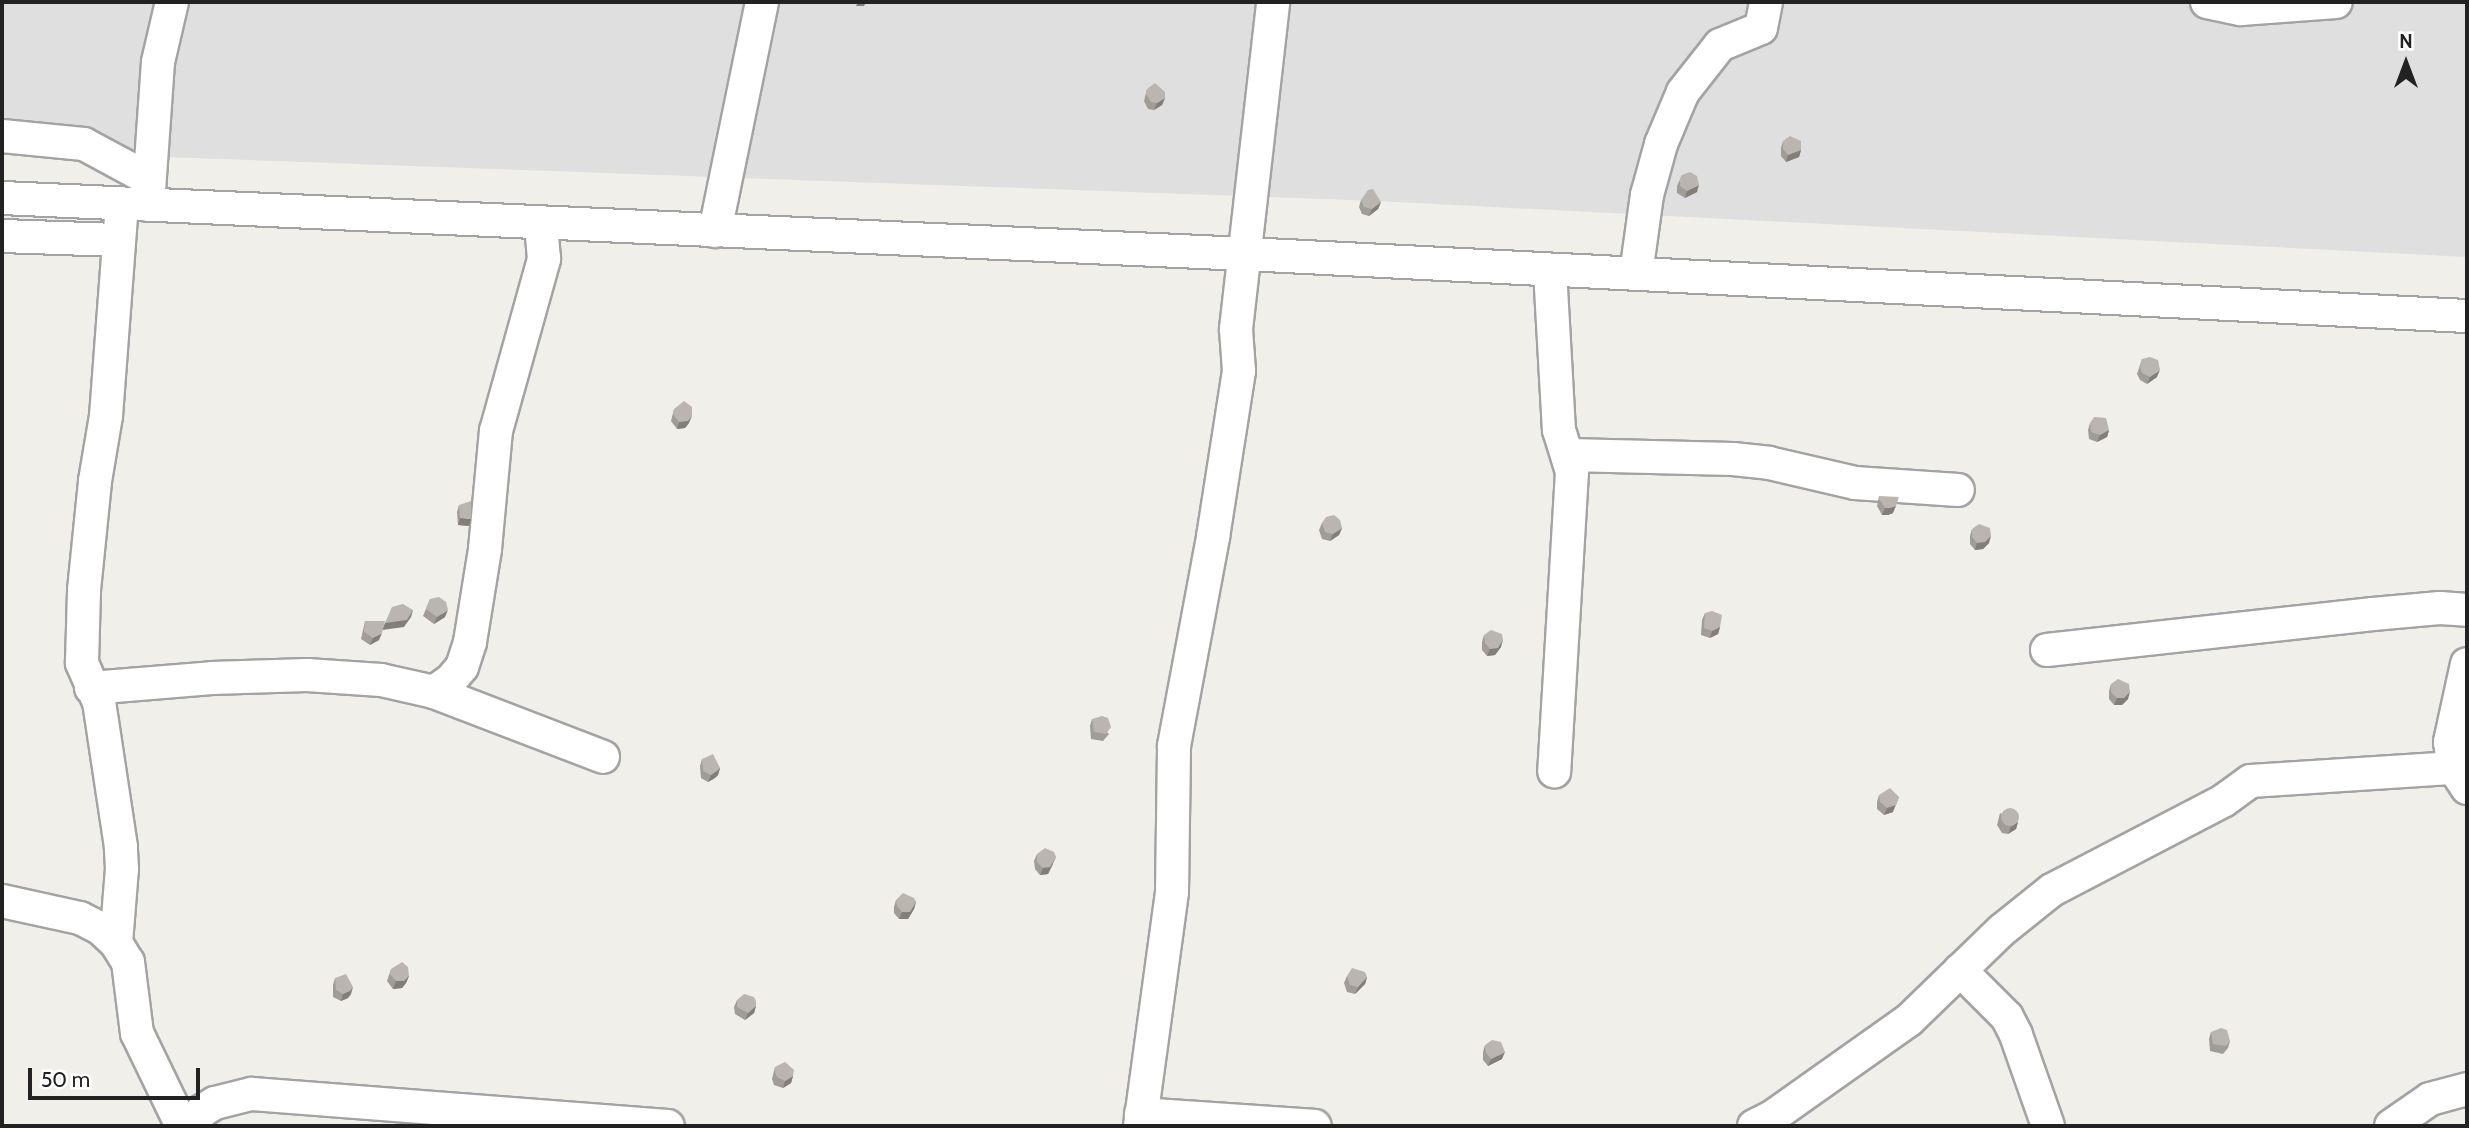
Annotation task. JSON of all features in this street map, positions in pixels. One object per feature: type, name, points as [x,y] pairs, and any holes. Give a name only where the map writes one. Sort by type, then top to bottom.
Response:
[{"type":"street","points":[[116,943],[122,869],[121,847],[99,702],[82,663],[84,590],[95,481],[106,415],[120,240],[140,196],[158,62],[172,2]]},
{"type":"street","points":[[715,232],[762,2]]},
{"type":"street","points":[[1273,2],[1236,329],[1239,371],[1202,601],[1174,746],[1172,892],[1140,1120],[1315,1126]]},
{"type":"street","points":[[1636,274],[1654,170],[1661,144],[1683,92],[1720,45],[1761,28],[1766,2]]},
{"type":"street","points":[[2207,2],[2241,9],[2336,2]]},
{"type":"street","points":[[2,136],[84,144],[140,196]]},
{"type":"street","points":[[2,198],[140,196],[715,232],[1246,254],[2467,316]]},
{"type":"street","points":[[434,692],[451,680],[462,667],[470,642],[485,549],[496,431],[544,259],[541,223]]},
{"type":"street","points":[[2,236],[120,240]]},
{"type":"street","points":[[1550,270],[1559,430],[1569,455],[1572,472],[1566,607],[1554,771]]},
{"type":"street","points":[[1569,455],[1733,459],[1769,463],[1855,483],[1958,490]]},
{"type":"street","points":[[2047,650],[2373,614],[2440,608],[2467,610]]},
{"type":"street","points":[[1754,1126],[1878,1045],[1909,1020],[2002,930],[2052,890],[2223,801],[2251,781],[2461,778],[2450,730],[2467,664]]},
{"type":"street","points":[[91,688],[212,678],[307,675],[381,680],[434,692],[603,757]]},
{"type":"street","points":[[2,901],[80,918],[100,928],[116,943],[128,962],[137,1032],[182,1126]]},
{"type":"street","points":[[1959,970],[2007,1017],[2048,1126]]},
{"type":"street","points":[[2391,1126],[2430,1098],[2467,1089]]},
{"type":"street","points":[[190,1126],[202,1111],[215,1103],[252,1094],[668,1126]]},
{"type":"shaded area","points":[[2,2],[2467,2],[2467,257],[1377,201],[2,151]]},
{"type":"building","points":[[1155,83],[1165,92],[1165,98],[1157,103],[1151,102],[1146,94],[1147,89]]},
{"type":"building","points":[[1790,136],[1801,141],[1801,150],[1788,155],[1783,149],[1783,141]]},
{"type":"building","points":[[1690,172],[1697,176],[1699,185],[1687,191],[1680,186],[1680,179],[1682,175]]},
{"type":"building","points":[[1373,189],[1381,202],[1372,209],[1364,207],[1361,200],[1368,190]]},
{"type":"building","points":[[2150,357],[2158,360],[2160,370],[2150,377],[2142,373],[2140,367],[2142,359]]},
{"type":"building","points":[[684,401],[692,407],[692,416],[688,421],[679,422],[673,414],[674,409]]},
{"type":"building","points":[[2094,417],[2106,418],[2109,430],[2100,435],[2091,432],[2090,423]]},
{"type":"building","points":[[1879,496],[1899,497],[1896,506],[1885,508]]},
{"type":"building","points":[[471,501],[471,519],[460,518],[459,505]]},
{"type":"building","points":[[1334,515],[1340,520],[1342,528],[1333,534],[1325,532],[1322,523],[1326,517]]},
{"type":"building","points":[[1979,524],[1990,528],[1991,536],[1985,542],[1977,543],[1972,537],[1972,529]]},
{"type":"building","points":[[439,597],[446,602],[448,610],[437,617],[426,609],[430,599]]},
{"type":"building","points":[[403,604],[413,610],[407,620],[385,623],[392,607]]},
{"type":"building","points":[[1712,611],[1722,615],[1720,627],[1712,631],[1704,628],[1705,613]]},
{"type":"building","points":[[365,621],[385,621],[382,633],[373,638],[364,632]]},
{"type":"building","points":[[1491,630],[1502,634],[1503,640],[1498,648],[1490,649],[1485,643],[1484,635]]},
{"type":"building","points":[[2118,679],[2129,684],[2130,692],[2124,698],[2117,698],[2111,692],[2111,684]]},
{"type":"building","points":[[1102,716],[1108,718],[1111,727],[1106,734],[1094,732],[1092,719]]},
{"type":"building","points":[[713,754],[720,768],[711,775],[703,771],[702,759]]},
{"type":"building","points":[[1890,788],[1899,797],[1896,805],[1887,808],[1880,802],[1879,795]]},
{"type":"building","points":[[2006,808],[2014,808],[2019,817],[2017,824],[2006,826],[2001,821],[2001,813]]},
{"type":"building","points":[[1045,848],[1054,852],[1056,857],[1050,867],[1043,868],[1037,862],[1037,854]]},
{"type":"building","points":[[903,893],[914,898],[916,902],[910,912],[902,912],[897,906],[896,900]]},
{"type":"building","points":[[402,962],[408,967],[409,976],[404,981],[396,981],[390,974],[391,969]]},
{"type":"building","points":[[1352,968],[1365,972],[1367,977],[1358,987],[1350,985],[1347,976]]},
{"type":"building","points":[[346,974],[353,987],[343,994],[336,990],[335,978]]},
{"type":"building","points":[[744,994],[754,997],[756,1001],[756,1006],[748,1013],[737,1007],[737,1000]]},
{"type":"building","points":[[2221,1028],[2227,1030],[2230,1041],[2226,1046],[2213,1044],[2211,1032]]},
{"type":"building","points":[[1492,1040],[1501,1042],[1505,1052],[1491,1059],[1486,1053],[1485,1045]]},
{"type":"building","points":[[785,1062],[794,1070],[793,1076],[785,1081],[777,1077],[775,1067]]}]
